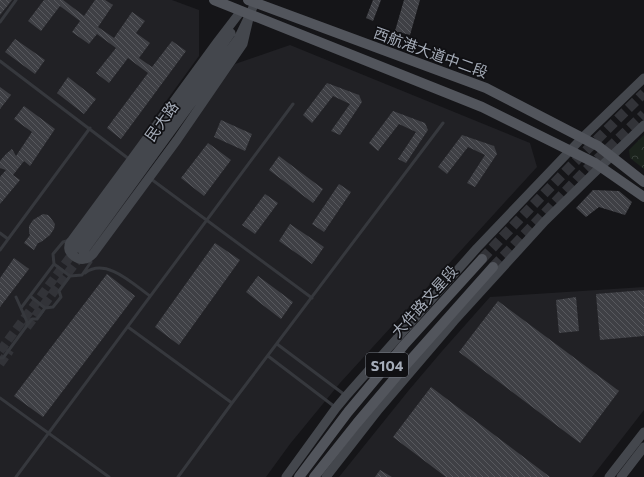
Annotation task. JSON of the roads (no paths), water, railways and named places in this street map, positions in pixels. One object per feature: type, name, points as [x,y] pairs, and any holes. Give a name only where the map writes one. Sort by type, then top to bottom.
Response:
[{"type":"main road","points":[[214,0],[482,107],[596,163],[644,197]]},
{"type":"main road","name":"西航港大道中二段","points":[[251,1],[486,88],[598,146],[644,182]]},
{"type":"main road","name":"大件路文星段","points":[[298,477],[348,412],[404,345],[482,259]]},
{"type":"main road","name":"大件路文星段","points":[[314,477],[406,365],[493,267]]},
{"type":"street","name":"民大路","points":[[83,252],[246,12],[251,1]]},
{"type":"street","points":[[83,252],[86,259],[74,256],[69,249],[69,245],[72,240],[218,41],[246,12]]},
{"type":"street","points":[[83,252],[93,254],[177,140],[243,44],[246,12]]},
{"type":"street","points":[[286,477],[346,396],[477,248],[582,138],[644,78]]},
{"type":"street","points":[[326,477],[379,409],[454,320],[545,221],[644,125]]},
{"type":"street","points":[[609,477],[643,434]]},
{"type":"street","points":[[621,477],[644,447]]},
{"type":"lane","points":[[0,22],[16,0]]},
{"type":"lane","points":[[0,61],[131,160]]},
{"type":"lane","points":[[16,477],[293,104]]},
{"type":"lane","points":[[178,477],[232,403],[444,123]]},
{"type":"lane","points":[[0,250],[90,128]]},
{"type":"lane","points":[[149,178],[312,298]]},
{"type":"lane","points":[[0,233],[8,239]]},
{"type":"lane","points":[[21,308],[54,264],[53,254],[63,242],[72,240]]},
{"type":"lane","points":[[82,275],[91,262],[83,252]]},
{"type":"lane","points":[[54,264],[70,276],[82,275],[95,268],[104,268],[114,271],[150,296]]},
{"type":"lane","points":[[0,358],[3,358],[32,319],[37,319],[46,308],[53,307],[61,297],[59,291],[70,276]]},
{"type":"lane","points":[[30,296],[46,308]]},
{"type":"lane","points":[[16,297],[28,324]]},
{"type":"lane","points":[[128,327],[232,403]]},
{"type":"lane","points":[[277,344],[346,396]]},
{"type":"lane","points":[[268,356],[336,408]]},
{"type":"lane","points":[[0,398],[109,477]]},
{"type":"tunnel","points":[[482,259],[562,175],[644,93]]},
{"type":"tunnel","points":[[493,267],[584,172],[644,114]]},
{"type":"tunnel","points":[[0,351],[76,249]]},
{"type":"tunnel","points":[[27,327],[83,253]]},
{"type":"tunnel","points":[[0,364],[10,350]]}]
